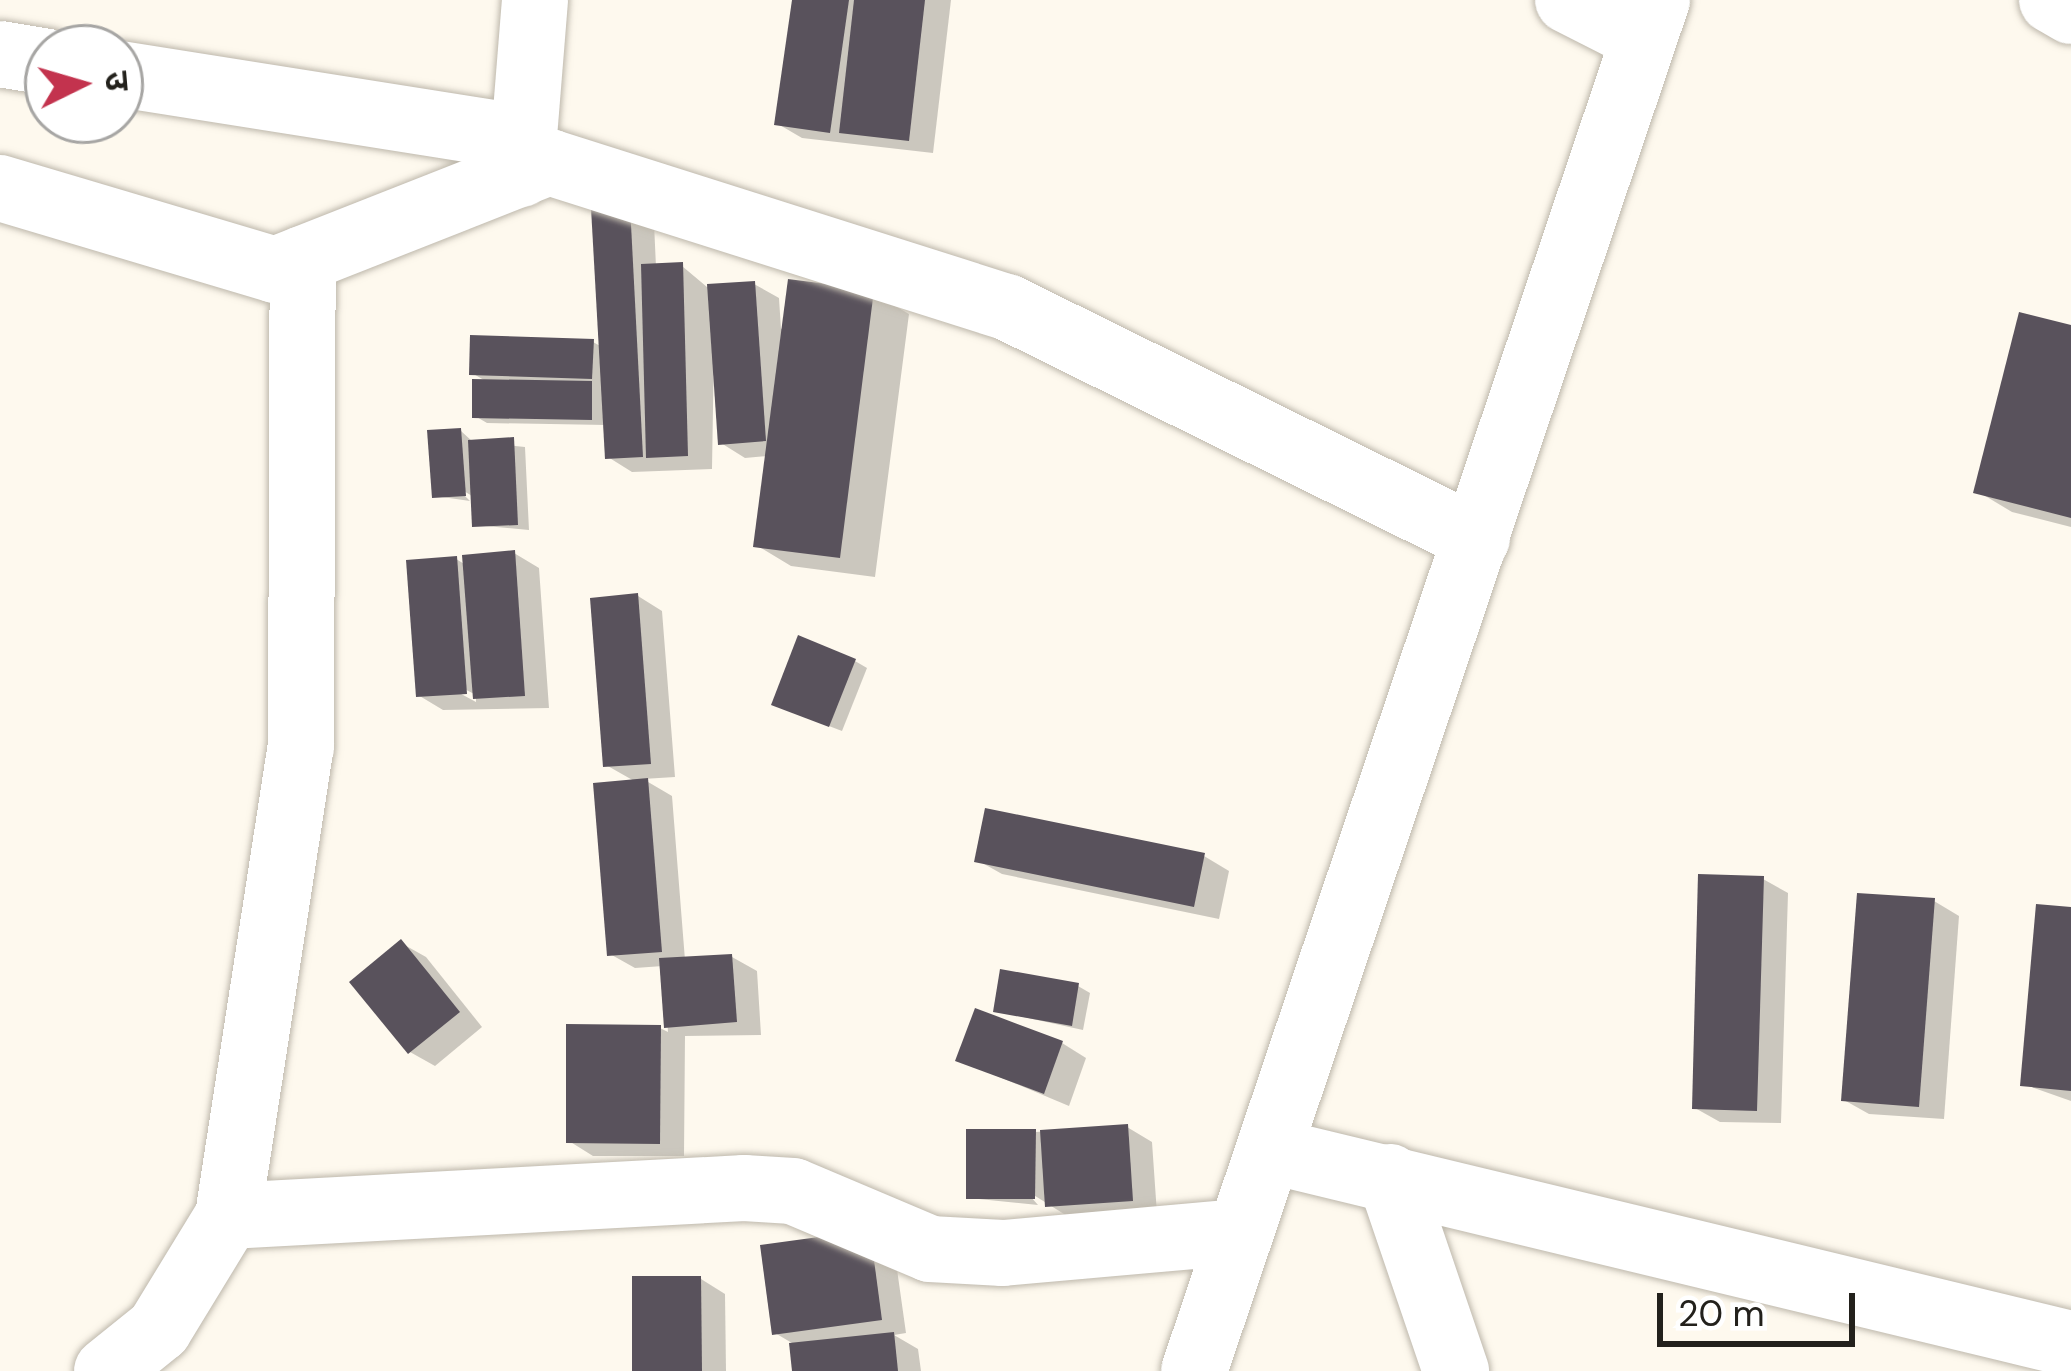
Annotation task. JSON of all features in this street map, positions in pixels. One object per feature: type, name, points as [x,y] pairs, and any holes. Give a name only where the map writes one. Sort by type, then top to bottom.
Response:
[{"type":"street","points":[[523,156],[535,0]]},
{"type":"street","points":[[1194,1371],[1478,539],[1649,19],[1568,0]]},
{"type":"street","points":[[2052,0],[2071,10]]},
{"type":"street","points":[[144,79],[523,156],[1007,307],[1478,539]]},
{"type":"street","points":[[0,188],[275,270],[523,156]]},
{"type":"street","points":[[107,1371],[159,1329],[228,1216],[301,747],[303,259]]},
{"type":"street","points":[[1272,1151],[2071,1344]]},
{"type":"street","points":[[1390,1178],[1456,1371]]},
{"type":"street","points":[[228,1216],[744,1188],[793,1191],[930,1249],[1003,1253],[1240,1232]]},
{"type":"building","points":[[792,0],[849,0],[830,133],[774,125]]},
{"type":"building","points":[[854,0],[925,0],[909,141],[839,133]]},
{"type":"building","points":[[630,205],[643,457],[605,459],[591,208]]},
{"type":"building","points":[[683,262],[688,456],[646,458],[641,264]]},
{"type":"building","points":[[788,279],[874,290],[840,558],[753,547]]},
{"type":"building","points":[[755,281],[766,441],[718,445],[707,284]]},
{"type":"building","points":[[2019,312],[2071,325],[2071,518],[1973,493]]},
{"type":"building","points":[[470,335],[594,339],[592,379],[469,375]]},
{"type":"building","points":[[472,379],[592,381],[592,420],[472,418]]},
{"type":"building","points":[[461,428],[466,496],[432,498],[427,430]]},
{"type":"building","points":[[514,437],[518,525],[472,527],[468,440]]},
{"type":"building","points":[[515,550],[525,696],[473,699],[462,555]]},
{"type":"building","points":[[457,556],[467,694],[416,697],[406,560]]},
{"type":"building","points":[[638,593],[651,764],[603,767],[590,598]]},
{"type":"building","points":[[798,635],[856,659],[829,727],[771,705]]},
{"type":"building","points":[[648,778],[662,952],[607,956],[593,783]]},
{"type":"building","points":[[985,808],[1205,853],[1194,907],[974,862]]},
{"type":"building","points":[[1698,874],[1764,876],[1757,1111],[1692,1109]]},
{"type":"building","points":[[1857,893],[1935,898],[1919,1107],[1841,1101]]},
{"type":"building","points":[[2036,904],[2071,907],[2071,1091],[2020,1086]]},
{"type":"building","points":[[401,939],[460,1012],[408,1054],[349,982]]},
{"type":"building","points":[[732,954],[737,1022],[664,1028],[659,958]]},
{"type":"building","points":[[1000,969],[1079,983],[1072,1026],[993,1012]]},
{"type":"building","points":[[975,1008],[1063,1041],[1044,1094],[955,1061]]},
{"type":"building","points":[[566,1024],[661,1025],[660,1144],[566,1143]]},
{"type":"building","points":[[1128,1124],[1133,1201],[1045,1207],[1040,1130]]},
{"type":"building","points":[[966,1129],[1036,1129],[1035,1199],[966,1199]]},
{"type":"building","points":[[870,1230],[882,1320],[772,1335],[760,1245]]},
{"type":"building","points":[[632,1276],[701,1276],[702,1371],[632,1371]]},
{"type":"building","points":[[894,1332],[898,1371],[792,1371],[789,1343]]}]
